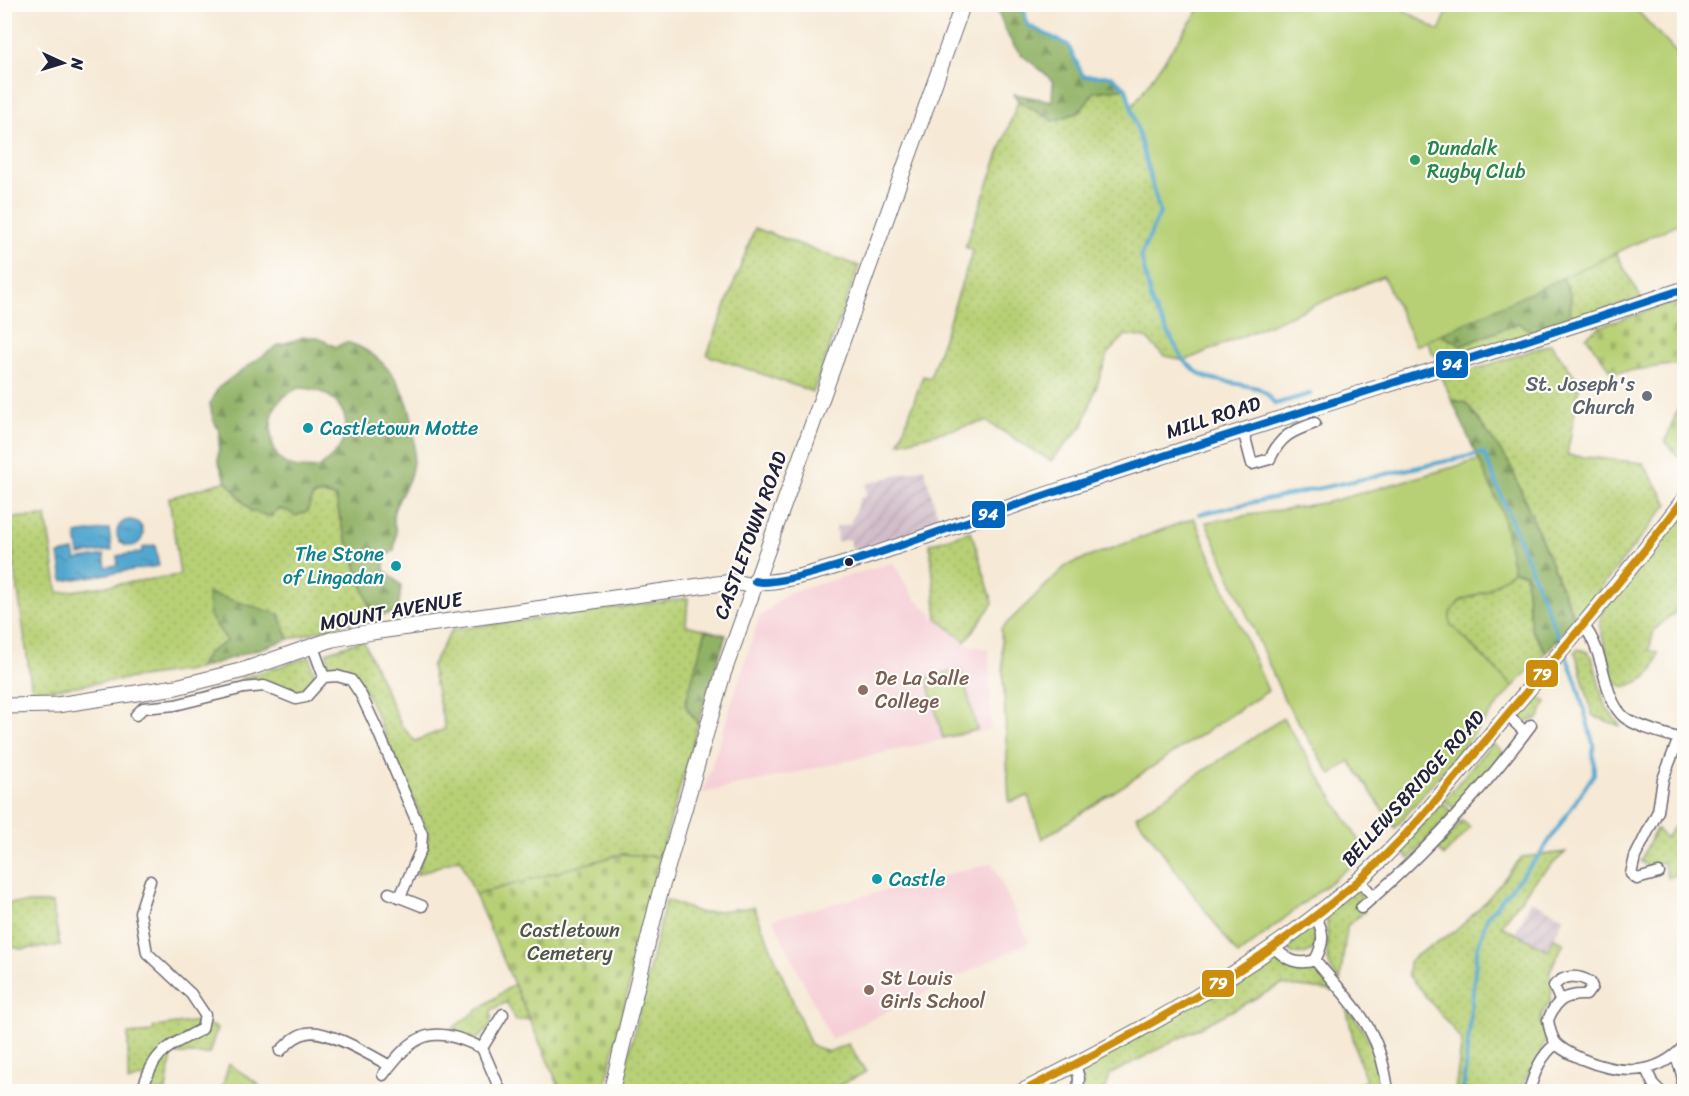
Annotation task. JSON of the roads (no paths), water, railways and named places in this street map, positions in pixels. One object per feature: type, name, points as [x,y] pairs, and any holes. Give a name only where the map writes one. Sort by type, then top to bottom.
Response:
[{"type":"street","name":"CASTLETOWN ROAD","points":[[611,1092],[658,896],[723,674],[963,4]]},
{"type":"street","name":"MILL ROAD","points":[[754,584],[782,582],[907,543],[1242,430],[1467,361],[1684,289]]},
{"type":"street","points":[[1242,430],[1252,464],[1270,459],[1280,439],[1290,431],[1315,423]]},
{"type":"street","name":"BELLEWSBRIDGE ROAD","points":[[1026,1090],[1125,1039],[1227,980],[1315,916],[1359,880],[1394,846],[1507,715],[1684,499]]},
{"type":"street","name":"MOUNT AVENUE","points":[[4,706],[57,705],[176,687],[244,670],[333,639],[372,632],[734,582],[754,584]]},
{"type":"street","points":[[1583,625],[1598,647],[1613,704],[1622,715],[1682,739],[1663,779],[1658,811],[1635,857],[1631,874],[1637,879],[1659,873]]},
{"type":"street","points":[[314,647],[324,677]]},
{"type":"street","points":[[136,715],[143,708],[175,705],[244,688],[264,686],[296,699],[306,697],[324,677],[337,676],[351,680],[362,695],[422,834],[421,849],[395,895],[422,906]]},
{"type":"street","points":[[1361,908],[1419,856],[1492,777],[1528,728],[1507,715]]},
{"type":"street","points":[[1359,880],[1374,897]]},
{"type":"street","points":[[142,1092],[156,1059],[169,1044],[202,1029],[205,1015],[191,994],[147,953],[140,912],[150,881]]},
{"type":"street","points":[[1274,947],[1283,957],[1293,962],[1306,963],[1316,960],[1322,947],[1323,935],[1315,916]]},
{"type":"street","points":[[1316,960],[1371,1028],[1382,1053],[1388,1092]]},
{"type":"street","points":[[1560,1000],[1556,1003],[1548,1020],[1556,1044],[1570,1054],[1613,1070],[1636,1072],[1646,1069],[1676,1056],[1684,1046]]},
{"type":"street","points":[[482,1048],[503,1014]]},
{"type":"street","points":[[280,1052],[296,1037],[309,1032],[326,1035],[390,1066]]},
{"type":"street","points":[[383,1075],[417,1038],[433,1034],[453,1036],[482,1048],[501,1092]]},
{"type":"street","points":[[1529,1091],[1535,1070],[1543,1056],[1556,1044]]},
{"type":"street","points":[[1676,1056],[1682,1074],[1683,1087],[1680,1092]]},
{"type":"street","points":[[1075,1064],[1079,1078],[1078,1092]]},
{"type":"street","points":[[1646,1069],[1653,1084],[1660,1092]]},
{"type":"water","points":[[130,520],[139,524],[143,533],[139,542],[130,546],[121,542],[117,533],[121,524]]},
{"type":"water","points":[[109,529],[112,550],[79,555],[76,534]]},
{"type":"water","points":[[155,545],[159,566],[63,581],[59,554],[74,551],[76,560],[104,555],[106,567],[118,565],[117,556],[142,552],[142,548]]},
{"type":"waterway","points":[[1023,4],[1027,25],[1068,45],[1083,76],[1111,76],[1126,88],[1160,213],[1141,255],[1152,304],[1184,361],[1201,375],[1258,388],[1266,393],[1275,404],[1310,394]]},
{"type":"waterway","points":[[1199,514],[1484,453],[1561,643]]},
{"type":"waterway","points":[[1463,1092],[1477,950],[1487,917],[1541,853],[1594,774],[1593,743],[1576,681],[1565,653]]},
{"type":"place","name":"Dundalk Rugby Club","points":[[1415,160]]},
{"type":"place","name":"St. Joseph's Church","points":[[1647,396]]},
{"type":"place","name":"Castletown Motte","points":[[308,428]]},
{"type":"place","name":"The Stone of Lingadan","points":[[396,566]]},
{"type":"place","name":"De La Salle College","points":[[863,690]]},
{"type":"place","name":"Castle","points":[[877,879]]},
{"type":"place","name":"St Louis Girls School","points":[[869,990]]},
{"type":"park label","name":"Castletown Cemetery","points":[[570,942]]}]
